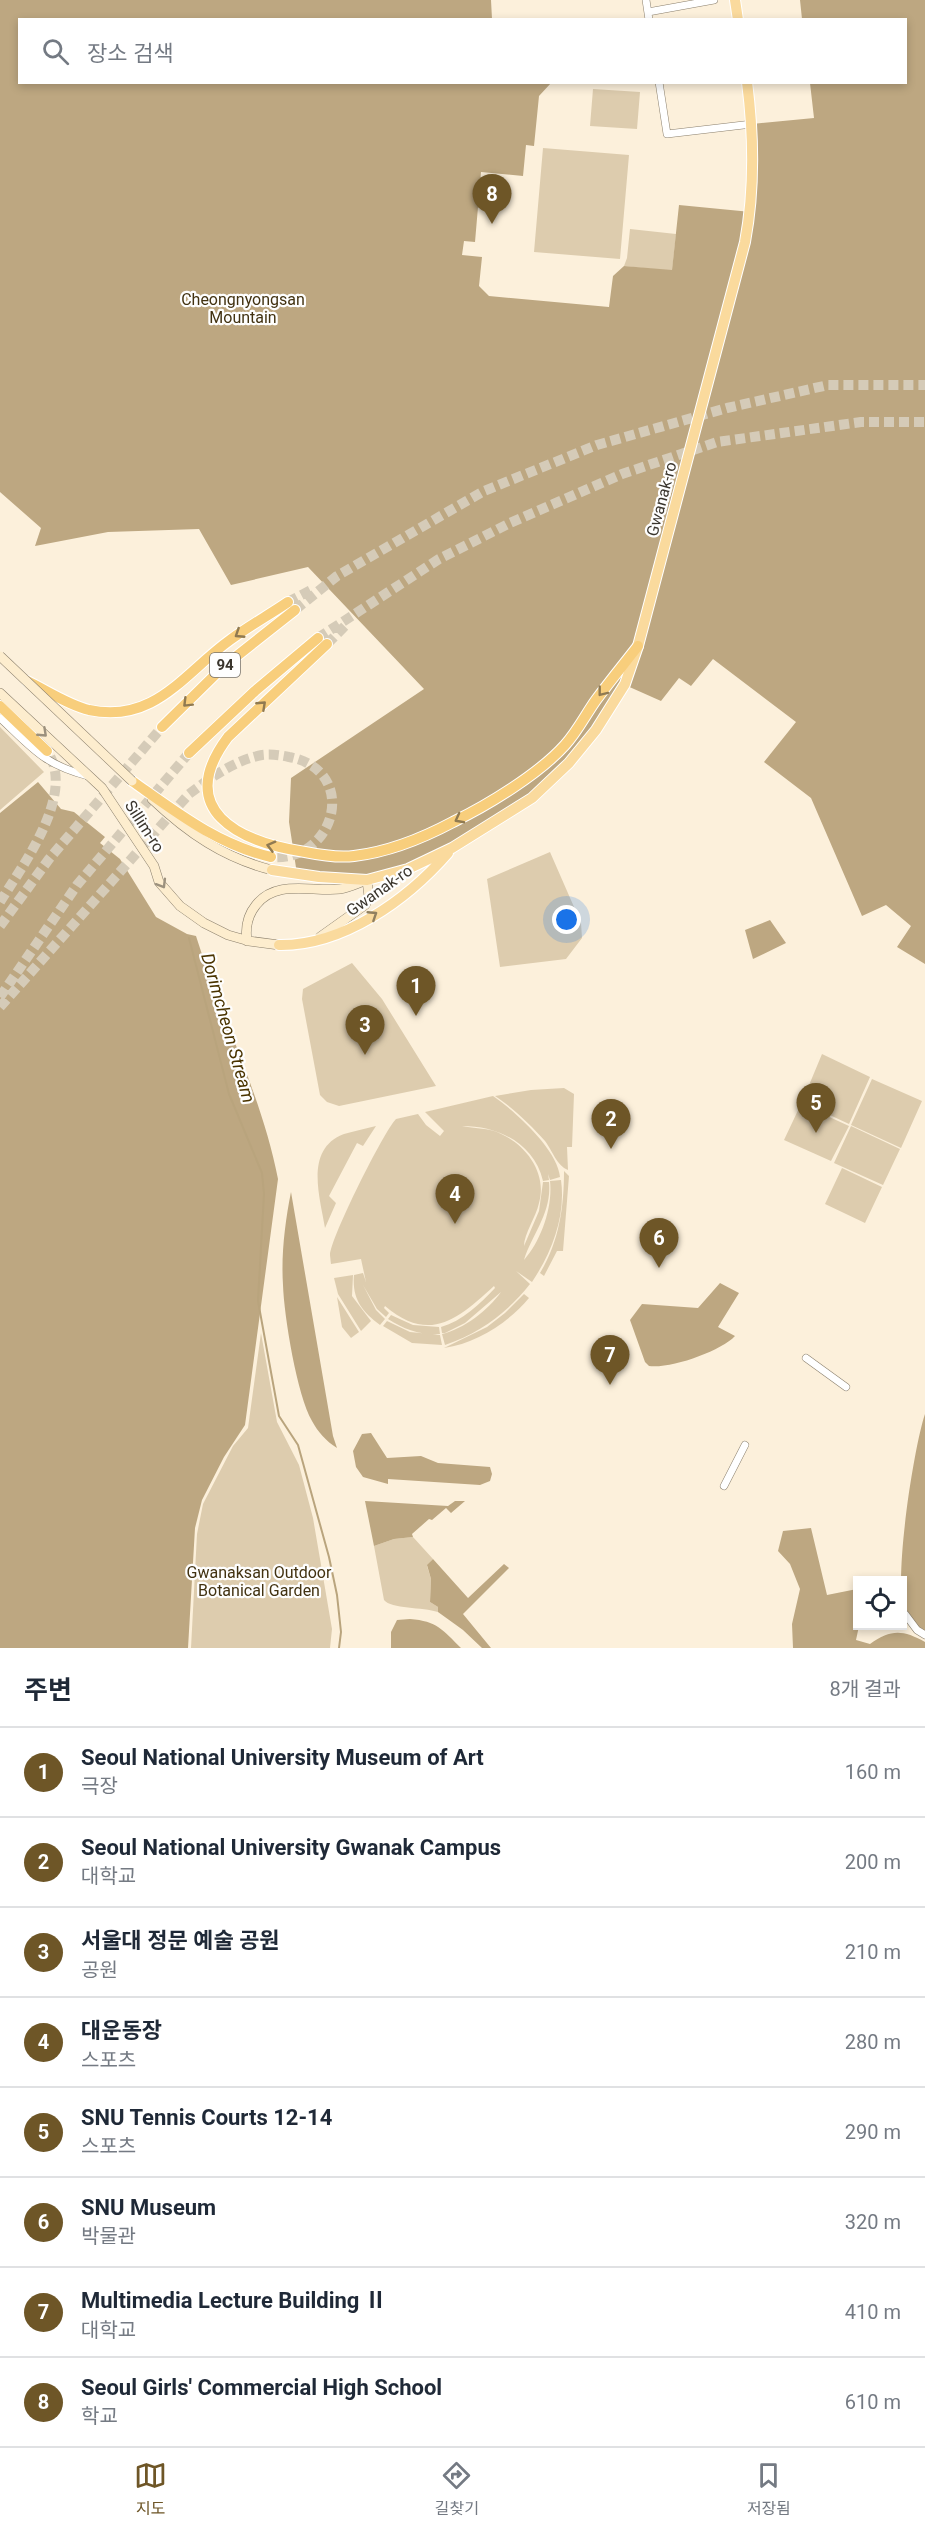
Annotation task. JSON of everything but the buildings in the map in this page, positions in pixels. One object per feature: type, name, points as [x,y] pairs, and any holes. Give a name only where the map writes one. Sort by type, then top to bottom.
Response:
[{"type":"highway","name":"94","points":[[25,680],[88,710],[128,711],[149,705],[179,685],[229,641],[291,606],[223,667],[162,727]]},
{"type":"highway","name":"94","points":[[189,753],[255,691],[323,641],[217,751],[209,772],[209,793],[213,808],[225,823],[255,841],[285,849],[353,856],[405,844],[452,823],[486,804],[540,767],[566,744],[596,700],[638,646]]},
{"type":"highway","points":[[0,706],[47,751]]},
{"type":"highway","points":[[132,781],[204,831],[251,853],[271,857]]},
{"type":"main road","points":[[735,0],[738,18]]},
{"type":"main road","name":"Gwanak-ro","points":[[272,870],[319,877],[367,880],[408,869],[452,848],[532,798],[569,763],[596,730],[625,684],[638,646],[745,242],[753,190],[752,124],[747,84]]},
{"type":"main road","name":"Sillim-ro","points":[[0,656],[175,821],[210,846],[229,856],[272,870]]},
{"type":"main road","name":"Sillim-ro","points":[[0,693],[102,788],[154,866],[159,882],[172,898],[204,923],[228,935],[247,941],[279,945]]},
{"type":"main road","name":"Gwanak-ro","points":[[279,945],[313,942],[356,926],[386,907],[431,872],[452,848]]},
{"type":"main road","points":[[247,941],[245,927],[252,912],[258,902],[270,893],[288,888],[342,889],[367,880],[369,897],[365,905],[313,942]]},
{"type":"street","points":[[646,0],[649,16],[714,0]]},
{"type":"street","points":[[659,84],[667,134],[752,124]]},
{"type":"street","points":[[0,718],[42,758],[64,770],[90,777]]},
{"type":"street","points":[[806,1358],[846,1387]]},
{"type":"street","points":[[724,1486],[745,1445]]},
{"type":"street","points":[[907,1617],[917,1630],[925,1635]]},
{"type":"green space","name":"Cheongnyongsan Mountain","points":[[0,0],[491,0],[492,18],[18,18],[18,84],[550,84],[539,96],[534,146],[526,145],[523,176],[481,172],[475,242],[464,241],[462,255],[482,257],[479,286],[489,296],[609,307],[613,276],[624,266],[672,270],[679,205],[751,212],[752,124],[814,118],[810,84],[907,84],[907,18],[802,18],[800,0],[925,0],[925,964],[897,947],[911,926],[886,905],[862,916],[811,798],[764,762],[796,722],[713,659],[691,686],[679,678],[661,701],[625,685],[596,730],[532,798],[452,848],[386,876],[297,874],[289,822],[291,778],[424,689],[308,567],[231,585],[199,529],[108,532],[35,546],[41,528],[0,492]]},
{"type":"green space","points":[[593,89],[640,92],[637,129],[590,126]]},
{"type":"green space","points":[[543,148],[629,155],[620,259],[534,252]]},
{"type":"green space","points":[[630,229],[676,234],[672,271],[624,266]]},
{"type":"green space","points":[[0,727],[44,772],[0,810]]},
{"type":"green space","points":[[38,782],[61,809],[74,812],[105,837],[100,843],[120,859],[156,917],[187,934],[196,936],[252,1087],[278,1179],[245,1425],[224,1457],[202,1500],[195,1528],[188,1648],[0,1648],[0,813]]},
{"type":"green space","points":[[550,852],[581,923],[582,938],[566,959],[500,967],[487,879]]},
{"type":"green space","points":[[770,920],[786,943],[753,959],[745,930]]},
{"type":"green space","points":[[352,963],[382,999],[436,1086],[339,1106],[327,1102],[320,1095],[302,999],[303,989]]},
{"type":"green space","points":[[822,1054],[870,1077],[849,1124],[802,1102]]},
{"type":"green space","points":[[872,1079],[922,1101],[901,1148],[851,1125]]},
{"type":"green space","points":[[564,1088],[574,1094],[572,1147],[567,1147],[568,1170],[558,1161],[534,1129],[495,1096],[531,1090]]},
{"type":"green space","points":[[493,1096],[512,1111],[544,1143],[552,1155],[560,1177],[550,1180],[548,1174],[549,1180],[543,1181],[532,1156],[513,1139],[494,1131],[515,1142],[523,1150],[531,1159],[540,1180],[539,1203],[524,1246],[539,1211],[543,1182],[549,1182],[545,1213],[524,1260],[536,1243],[548,1212],[550,1181],[561,1180],[561,1207],[556,1233],[546,1258],[532,1282],[516,1271],[530,1284],[512,1304],[481,1328],[445,1345],[442,1334],[445,1333],[442,1333],[441,1327],[456,1321],[470,1311],[495,1288],[494,1286],[456,1317],[443,1323],[430,1325],[416,1324],[385,1306],[384,1308],[389,1313],[386,1317],[377,1309],[363,1285],[376,1310],[385,1319],[380,1325],[368,1315],[356,1297],[354,1275],[363,1273],[366,1282],[361,1259],[331,1264],[330,1255],[339,1228],[359,1185],[396,1119],[418,1114],[426,1125],[440,1136],[444,1131],[425,1112]],"holes":[[[501,1292],[475,1318],[459,1328],[446,1332],[465,1323]]]},
{"type":"green space","points":[[801,1104],[849,1126],[831,1161],[784,1140]]},
{"type":"green space","points":[[376,1126],[363,1146],[357,1143],[329,1196],[336,1203],[325,1228],[318,1189],[319,1162],[323,1151],[331,1141],[344,1134]]},
{"type":"green space","points":[[851,1126],[900,1149],[883,1185],[834,1163]]},
{"type":"green space","points":[[842,1168],[882,1187],[865,1223],[825,1204]]},
{"type":"green space","points":[[564,1171],[569,1176],[563,1251],[557,1251],[544,1276],[540,1273],[552,1249],[559,1224]]},
{"type":"green space","points":[[291,1192],[333,1436],[337,1448],[317,1429],[306,1409],[292,1355],[283,1274],[284,1238]]},
{"type":"green space","points":[[353,1275],[352,1296],[371,1321],[361,1331],[338,1294],[334,1278]]},
{"type":"green space","points":[[720,1283],[739,1293],[718,1327],[735,1336],[719,1347],[695,1358],[670,1365],[649,1366],[645,1362],[630,1320],[642,1304],[698,1308]]},
{"type":"green space","points":[[524,1294],[529,1298],[521,1307],[491,1331],[468,1342],[444,1348],[487,1327]]},
{"type":"green space","points":[[337,1297],[359,1332],[351,1338],[342,1327]]},
{"type":"green space","points":[[391,1315],[413,1325],[439,1327],[440,1334],[419,1333],[407,1329],[388,1319]]},
{"type":"green space","points":[[387,1321],[410,1332],[440,1335],[442,1345],[412,1343],[383,1326]]},
{"type":"green space","name":"Gwanaksan Outdoor Botanical Garden","points":[[261,1333],[277,1422],[299,1465],[313,1518],[332,1629],[330,1648],[191,1648],[197,1534],[203,1504],[233,1446],[248,1428]]},
{"type":"green space","points":[[925,1414],[925,1635],[907,1616],[907,1576],[901,1576],[910,1485]]},
{"type":"green space","points":[[371,1433],[387,1458],[421,1456],[438,1463],[490,1467],[492,1474],[490,1481],[480,1485],[388,1479],[388,1484],[363,1477],[356,1467],[353,1451],[362,1434]]},
{"type":"green space","points":[[365,1501],[448,1506],[455,1501],[465,1501],[451,1513],[446,1508],[432,1520],[429,1519],[412,1534],[413,1537],[394,1539],[374,1546]]},
{"type":"green space","points":[[811,1528],[827,1595],[853,1590],[853,1630],[858,1630],[856,1640],[870,1644],[884,1636],[903,1633],[925,1642],[925,1648],[793,1648],[792,1624],[800,1589],[790,1564],[778,1551],[783,1531]]},
{"type":"green space","points":[[413,1537],[433,1559],[427,1566],[431,1579],[430,1602],[438,1607],[438,1612],[393,1605],[384,1600],[374,1546],[394,1539]]},
{"type":"green space","points":[[433,1559],[468,1598],[504,1564],[509,1568],[463,1614],[491,1648],[482,1648],[463,1630],[438,1612],[438,1607],[430,1602],[431,1579],[427,1565]]},
{"type":"green space","points":[[410,1619],[433,1624],[461,1648],[391,1648],[391,1632],[397,1620]]},
{"type":"waterway","name":"Dorimcheon Stream","points":[[189,938],[229,1094],[262,1173],[264,1194],[258,1301],[279,1416],[298,1445],[329,1557],[337,1595],[341,1632],[339,1648]]},
{"type":"tunnel","points":[[295,610],[337,576],[484,491],[597,445],[727,408],[828,385],[925,385]]},
{"type":"tunnel","points":[[318,638],[439,559],[510,523],[622,474],[717,442],[861,422],[925,422]]},
{"type":"tunnel","points":[[288,602],[313,589]]},
{"type":"tunnel","points":[[327,644],[348,623]]},
{"type":"tunnel","points":[[0,926],[49,859],[162,727]]},
{"type":"tunnel","points":[[0,902],[32,850],[51,808],[55,788],[54,768],[47,751]]},
{"type":"tunnel","points":[[0,997],[77,885],[189,753]]},
{"type":"tunnel","points":[[0,1007],[189,794],[233,765],[252,757],[265,755],[289,757],[311,765],[325,779],[332,796],[331,814],[324,831],[311,846],[293,855],[271,857]]},
{"type":"place","name":"Seoul Girls' Commercial High School","points":[[492,224]]},
{"type":"place","name":"Seoul National University Museum of Art","points":[[416,1016]]},
{"type":"place","name":"서울대 정문 예술 공원","points":[[365,1055]]},
{"type":"place","name":"SNU Tennis Courts 12-14","points":[[816,1133]]},
{"type":"place","name":"Seoul National University Gwanak Campus","points":[[611,1149]]},
{"type":"place","name":"대운동장","points":[[455,1224]]},
{"type":"place","name":"SNU Museum","points":[[659,1268]]},
{"type":"place","name":"Multimedia Lecture Building Ⅱ","points":[[610,1385]]}]
